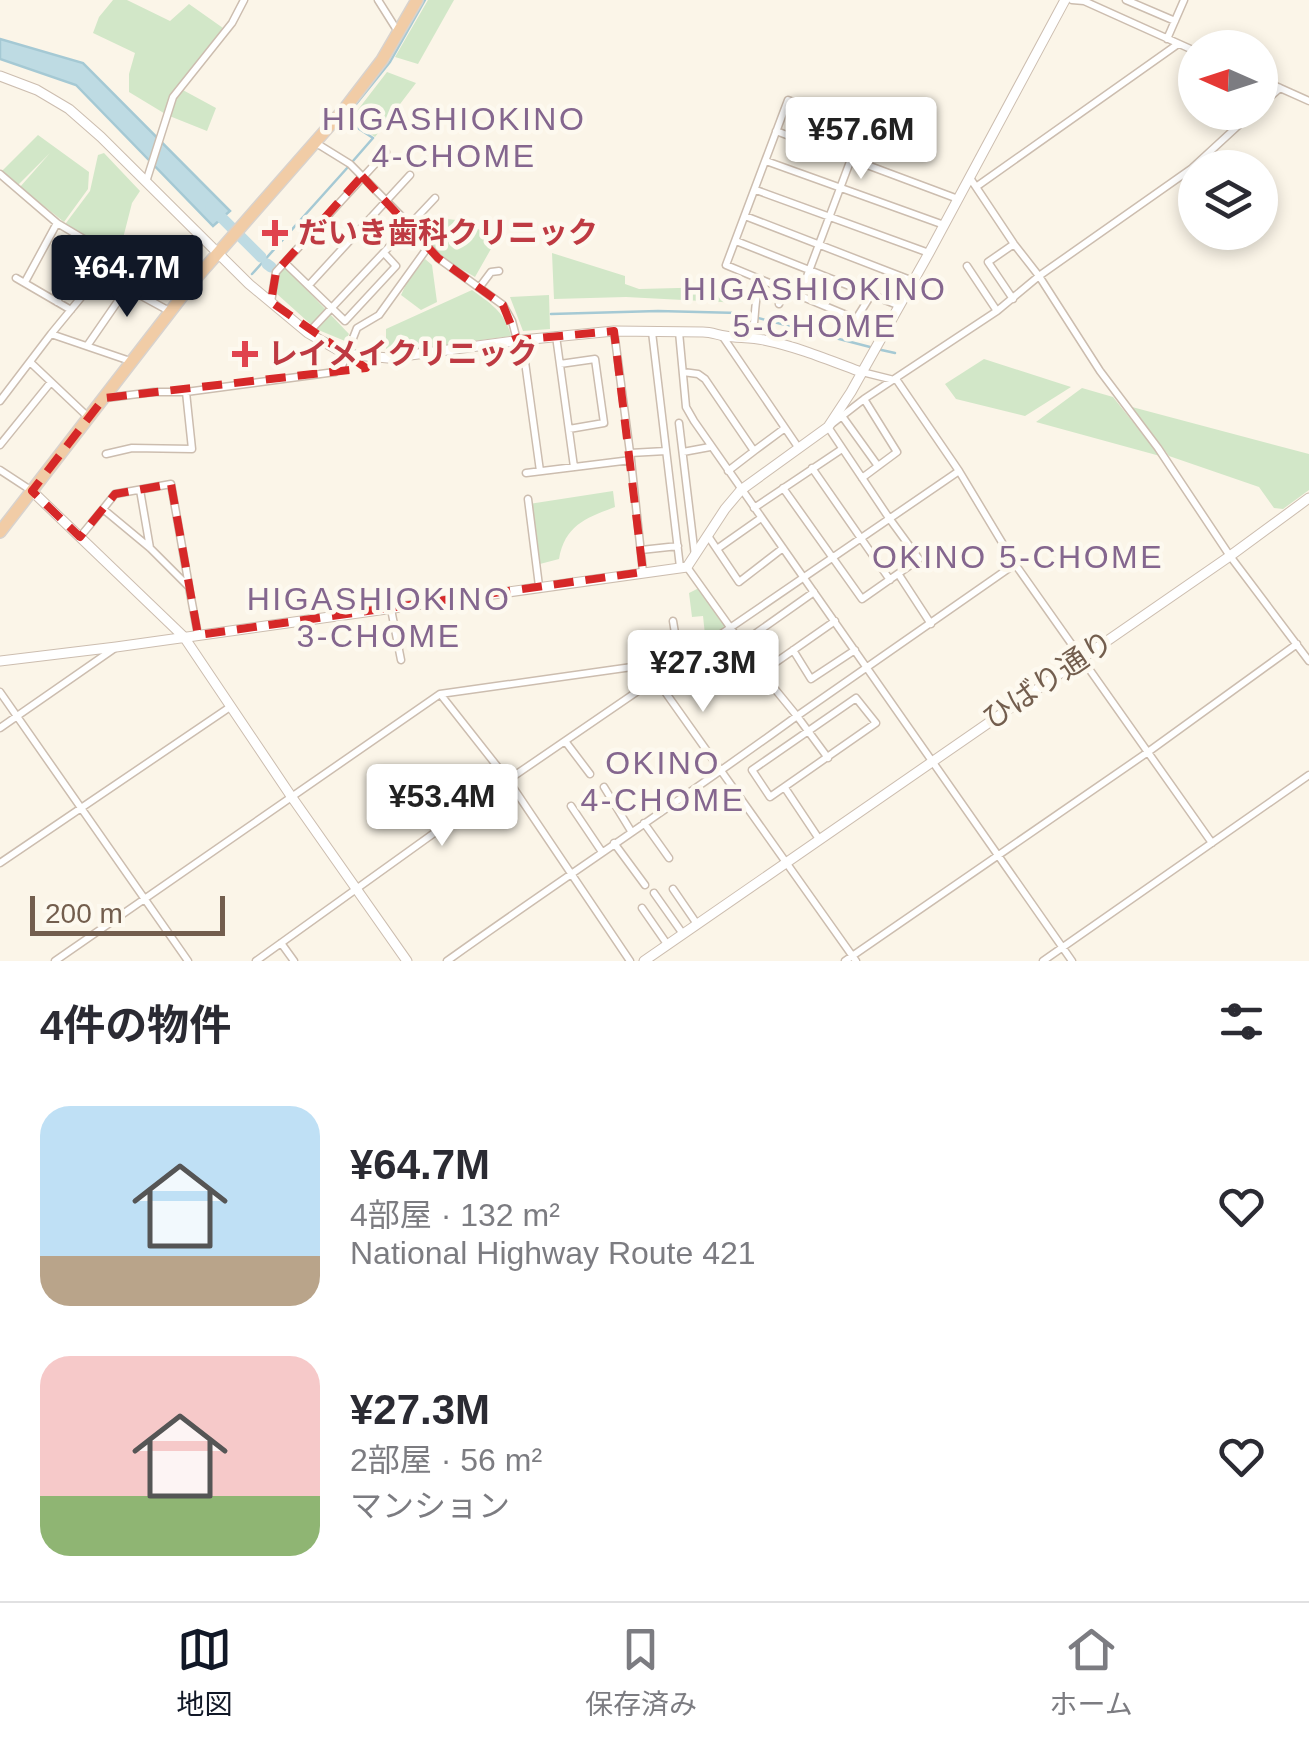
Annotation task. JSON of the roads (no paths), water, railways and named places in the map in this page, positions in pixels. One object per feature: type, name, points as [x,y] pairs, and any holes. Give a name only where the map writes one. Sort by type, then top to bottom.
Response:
[{"type":"highway","points":[[0,532],[197,277],[316,143],[382,60],[416,0]]},
{"type":"street","points":[[146,182],[173,97],[232,23],[244,0]]},
{"type":"street","points":[[378,0],[395,26],[401,26]]},
{"type":"street","points":[[828,427],[852,392],[930,253],[1065,0]]},
{"type":"street","points":[[976,187],[1178,44],[1072,0]]},
{"type":"street","points":[[1126,0],[1174,22]]},
{"type":"street","points":[[1167,38],[1184,0]]},
{"type":"street","points":[[0,76],[37,90],[68,108],[222,250],[271,302],[308,333],[345,354],[388,358],[614,331],[715,332],[722,336],[798,447]]},
{"type":"street","points":[[1280,88],[1309,101]]},
{"type":"street","points":[[800,295],[863,127],[788,100],[726,265],[856,319],[871,295]]},
{"type":"street","points":[[0,660],[684,568],[741,490],[1188,171],[1233,130]]},
{"type":"street","points":[[776,132],[958,199]]},
{"type":"street","points":[[316,143],[350,164],[438,258],[503,305],[520,340],[540,471]]},
{"type":"street","points":[[271,302],[276,272],[386,152]]},
{"type":"street","points":[[766,161],[944,225]]},
{"type":"street","points":[[0,174],[57,223],[89,242],[197,277]]},
{"type":"street","points":[[308,285],[410,175]]},
{"type":"street","points":[[970,177],[1230,556],[1309,661]]},
{"type":"street","points":[[756,190],[930,253]]},
{"type":"street","points":[[308,333],[435,198]]},
{"type":"street","points":[[745,216],[913,281]]},
{"type":"street","points":[[25,282],[57,223]]},
{"type":"street","points":[[736,241],[900,306]]},
{"type":"street","points":[[57,302],[89,242]]},
{"type":"street","points":[[1013,299],[988,262],[1014,244]]},
{"type":"street","points":[[104,398],[186,392],[335,372],[342,366],[357,328],[380,314],[428,247]]},
{"type":"street","points":[[0,401],[120,250]]},
{"type":"street","points":[[285,262],[345,321],[396,266],[384,254]]},
{"type":"street","points":[[967,266],[996,311]]},
{"type":"street","points":[[478,288],[490,272],[499,272]]},
{"type":"street","points":[[103,273],[171,312]]},
{"type":"street","points":[[16,278],[70,310]]},
{"type":"street","points":[[753,331],[755,296],[762,280]]},
{"type":"street","points":[[86,346],[127,288]]},
{"type":"street","points":[[779,304],[785,289]]},
{"type":"street","points":[[652,330],[678,546],[684,568],[828,758]]},
{"type":"street","points":[[614,331],[644,572]]},
{"type":"street","points":[[679,332],[686,407],[710,447],[1072,961]]},
{"type":"street","points":[[51,334],[132,362]]},
{"type":"street","points":[[556,336],[574,466]]},
{"type":"street","points":[[722,336],[764,340],[895,380],[959,470],[1080,659],[1212,843]]},
{"type":"street","points":[[560,364],[595,359],[602,407],[604,423],[569,429]]},
{"type":"street","points":[[30,362],[89,418]]},
{"type":"street","points":[[683,372],[706,378],[754,451]]},
{"type":"street","points":[[0,445],[51,382]]},
{"type":"street","points":[[106,454],[132,448],[192,449],[186,392]]},
{"type":"street","points":[[862,478],[897,452],[864,399]]},
{"type":"street","points":[[842,416],[878,466]]},
{"type":"street","points":[[679,423],[695,557]]},
{"type":"street","points":[[783,488],[862,599],[920,559],[828,427]]},
{"type":"street","points":[[728,471],[785,428]]},
{"type":"street","points":[[683,452],[710,447]]},
{"type":"street","points":[[754,508],[842,448]]},
{"type":"street","points":[[526,473],[666,451]]},
{"type":"street","points":[[812,468],[890,580]]},
{"type":"street","points":[[0,470],[32,491],[184,638],[407,961]]},
{"type":"street","points":[[256,961],[508,780],[959,470]]},
{"type":"street","points":[[80,537],[115,494],[171,484],[198,636]]},
{"type":"street","points":[[140,490],[150,548]]},
{"type":"street","name":"ひばり通り","points":[[644,961],[1309,498]]},
{"type":"street","points":[[528,499],[539,586]]},
{"type":"street","points":[[104,509],[190,587]]},
{"type":"street","points":[[717,549],[761,518]]},
{"type":"street","points":[[127,528],[146,524]]},
{"type":"street","points":[[708,536],[739,582],[783,548]]},
{"type":"street","points":[[641,550],[678,546]]},
{"type":"street","points":[[446,961],[1016,564]]},
{"type":"street","points":[[898,574],[931,624]]},
{"type":"street","points":[[742,643],[814,592]]},
{"type":"street","points":[[391,608],[401,660]]},
{"type":"street","points":[[674,621],[680,662]]},
{"type":"street","points":[[762,672],[835,621]]},
{"type":"street","points":[[55,961],[440,694],[646,665],[851,959],[1297,644]]},
{"type":"street","points":[[0,728],[116,647]]},
{"type":"street","points":[[794,650],[811,678],[855,650]]},
{"type":"street","points":[[0,692],[188,961]]},
{"type":"street","points":[[440,694],[508,780],[630,961]]},
{"type":"street","points":[[856,698],[876,724],[770,798],[752,770],[808,731],[856,698]]},
{"type":"street","points":[[0,864],[232,706]]},
{"type":"street","points":[[565,741],[590,774]]},
{"type":"street","points":[[1043,961],[1309,775]]},
{"type":"street","points":[[604,788],[632,831]]},
{"type":"street","points":[[785,788],[819,839]]},
{"type":"street","points":[[572,806],[602,852]]},
{"type":"street","points":[[644,823],[669,858]]},
{"type":"street","points":[[614,843],[645,886]]},
{"type":"street","points":[[673,889],[697,924]]},
{"type":"street","points":[[654,893],[683,934]]},
{"type":"street","points":[[642,908],[668,945]]},
{"type":"street","points":[[281,942],[294,961]]},
{"type":"water","points":[[0,39],[83,63],[230,211],[213,226],[76,85],[0,59]]},
{"type":"waterway","points":[[353,161],[373,138],[344,119],[390,62],[425,0]]},
{"type":"waterway","points":[[252,274],[348,167]]},
{"type":"waterway","points":[[211,207],[261,257]]},
{"type":"waterway","points":[[267,264],[271,267]]},
{"type":"waterway","points":[[551,314],[739,313],[870,347]]},
{"type":"waterway","points":[[877,349],[895,353]]},
{"type":"place","name":"だいき歯科クリニック","points":[[275,233]]},
{"type":"place","name":"レイメイクリニック","points":[[245,354]]},
{"type":"district","name":"HIGASHIOKINO 4-CHOME","points":[[454,138]]},
{"type":"district","name":"HIGASHIOKINO 5-CHOME","points":[[815,308]]},
{"type":"district","name":"OKINO 5-CHOME","points":[[1018,557]]},
{"type":"district","name":"HIGASHIOKINO 3-CHOME","points":[[379,618]]},
{"type":"district","name":"OKINO 4-CHOME","points":[[663,782]]}]
